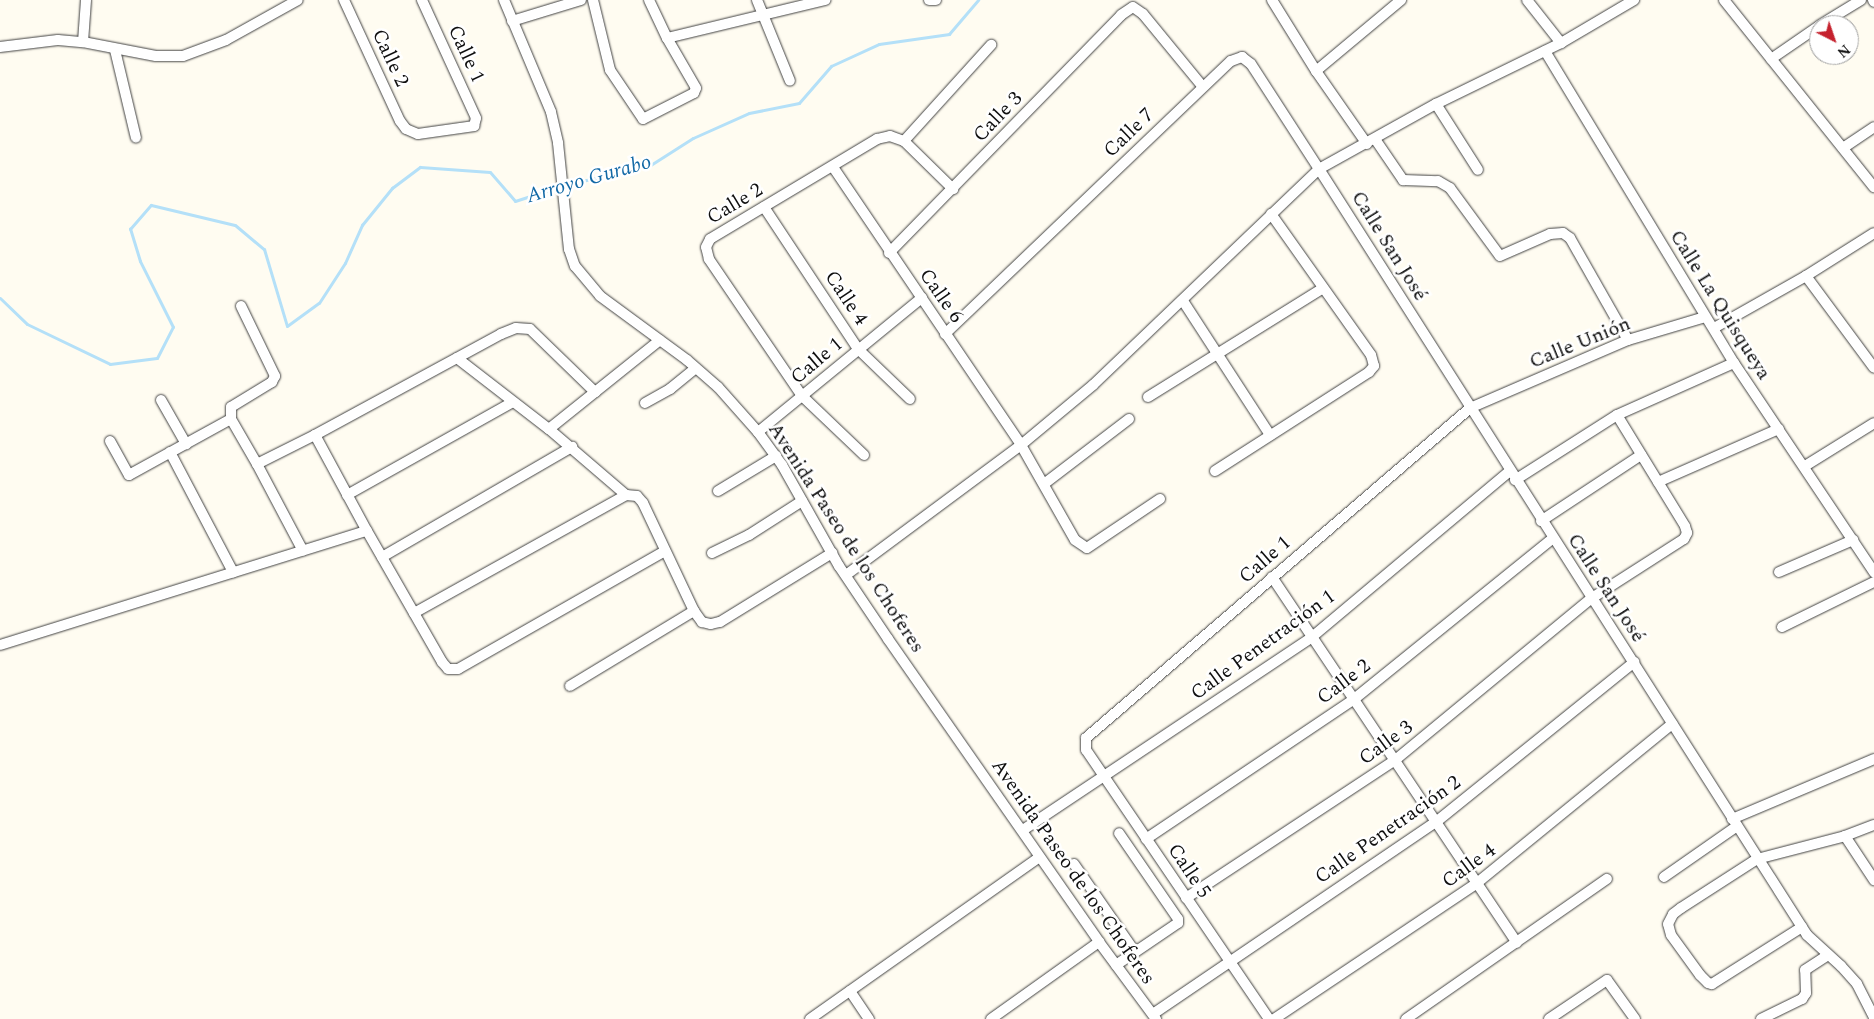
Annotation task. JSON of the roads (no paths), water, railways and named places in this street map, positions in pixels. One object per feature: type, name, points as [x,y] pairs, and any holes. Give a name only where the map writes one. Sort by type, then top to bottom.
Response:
[{"type":"street","points":[[83,42],[86,0]]},
{"type":"street","points":[[0,47],[58,40],[83,42],[115,50],[163,57],[183,56],[226,40],[298,0]]},
{"type":"street","name":"Calle 2","points":[[344,0],[400,121],[406,129],[418,134],[469,128],[476,124]]},
{"type":"street","name":"Calle 1","points":[[422,0],[476,118],[476,124]]},
{"type":"street","name":"Avenida Paseo de los Choferes","points":[[504,0],[551,112],[558,143],[569,249],[580,274],[600,296],[660,340],[718,387],[758,432],[776,456],[832,554],[888,639],[1023,830],[1099,942],[1154,1017]]},
{"type":"street","points":[[512,21],[581,0]]},
{"type":"street","points":[[593,0],[610,70],[643,120],[695,90],[695,84],[667,38],[649,0]]},
{"type":"street","points":[[757,0],[790,81]]},
{"type":"street","points":[[667,38],[820,0]]},
{"type":"street","points":[[929,0],[936,0]]},
{"type":"street","points":[[1272,0],[1316,71],[1402,180],[1438,181],[1450,188],[1500,256],[1550,234],[1563,233],[1570,238],[1628,340]]},
{"type":"street","points":[[1316,71],[1401,0]]},
{"type":"street","points":[[1527,0],[1561,43]]},
{"type":"street","points":[[846,575],[1021,445],[1093,385],[1319,169],[1436,104],[1561,43],[1634,0]]},
{"type":"street","points":[[1724,0],[1874,186]]},
{"type":"street","points":[[1837,15],[1861,0]]},
{"type":"street","name":"Calle 3","points":[[889,253],[1122,15],[1133,7],[1143,14],[1203,87]]},
{"type":"street","points":[[1771,59],[1809,33]]},
{"type":"street","points":[[953,189],[904,141],[991,46]]},
{"type":"street","points":[[115,50],[136,138]]},
{"type":"street","name":"Calle La Quisqueya","points":[[1545,51],[1734,363],[1805,466],[1874,572]]},
{"type":"street","name":"Calle 7","points":[[946,334],[1231,61],[1242,57],[1250,64],[1319,169]]},
{"type":"street","points":[[1436,104],[1478,170]]},
{"type":"street","points":[[1843,148],[1874,127]]},
{"type":"street","name":"Calle 2","points":[[864,455],[802,396],[709,259],[706,247],[710,239],[877,139],[890,136],[904,141]]},
{"type":"street","name":"Calle 6","points":[[833,167],[889,253],[922,298],[1021,445],[1075,540],[1087,548],[1160,499]]},
{"type":"street","name":"Calle San José","points":[[1319,169],[1541,521],[1634,662],[1757,859],[1807,935],[1857,984],[1874,1017]]},
{"type":"street","name":"Calle 4","points":[[764,207],[858,349],[910,399]]},
{"type":"street","points":[[1216,471],[1368,372],[1374,366],[1370,355],[1271,214]]},
{"type":"street","points":[[1714,328],[1806,276],[1874,233]]},
{"type":"street","points":[[1806,276],[1874,368]]},
{"type":"street","points":[[1148,397],[1324,288]]},
{"type":"street","name":"Calle 1","points":[[758,432],[922,298]]},
{"type":"street","points":[[1182,301],[1270,436]]},
{"type":"street","points":[[241,306],[275,376],[272,382],[231,408],[231,419],[257,464],[302,551]]},
{"type":"street","name":"Calle Unión","points":[[1470,408],[1628,340],[1705,317]]},
{"type":"street","points":[[257,464],[315,435],[501,334],[516,328],[530,329],[595,392]]},
{"type":"street","points":[[548,429],[660,340]]},
{"type":"street","points":[[457,358],[572,448],[626,495]]},
{"type":"street","name":"Calle Penetración 1","points":[[1023,830],[1312,637],[1513,476],[1617,415],[1734,363]]},
{"type":"street","points":[[645,403],[670,388],[696,368]]},
{"type":"street","points":[[161,400],[186,444]]},
{"type":"street","points":[[347,496],[513,402]]},
{"type":"street","name":"Calle 1","points":[[1085,741],[1090,734],[1470,408]]},
{"type":"street","points":[[1617,415],[1658,482],[1780,429]]},
{"type":"street","points":[[110,441],[129,475],[231,419]]},
{"type":"street","points":[[1044,484],[1129,419]]},
{"type":"street","points":[[1805,466],[1874,423]]},
{"type":"street","points":[[315,435],[347,496],[414,614],[448,669],[458,669],[665,550]]},
{"type":"street","points":[[382,557],[572,448]]},
{"type":"street","points":[[170,452],[233,572]]},
{"type":"street","points":[[1541,521],[1641,455]]},
{"type":"street","points":[[718,491],[776,456]]},
{"type":"street","name":"Calle 3","points":[[1186,898],[1394,761],[1592,598],[1684,539],[1687,533],[1685,526],[1658,482]]},
{"type":"street","points":[[414,614],[626,495],[637,496],[643,503],[694,611],[702,622],[711,624],[720,622],[832,554]]},
{"type":"street","points":[[712,553],[749,535],[802,501]]},
{"type":"street","points":[[0,645],[367,531]]},
{"type":"street","name":"Calle 2","points":[[1146,840],[1353,700],[1553,538]]},
{"type":"street","points":[[1779,572],[1853,540]]},
{"type":"street","points":[[1272,577],[1517,943]]},
{"type":"street","points":[[1782,627],[1874,582]]},
{"type":"street","points":[[570,686],[694,611]]},
{"type":"street","name":"Calle Penetración 2","points":[[1154,1017],[1229,961],[1436,822],[1634,662]]},
{"type":"street","name":"Calle 4","points":[[1274,1019],[1477,883],[1672,724]]},
{"type":"street","name":"Calle 5","points":[[1085,741],[1086,750],[1269,1019]]},
{"type":"street","points":[[1664,877],[1735,822],[1874,759]]},
{"type":"street","points":[[1802,927],[1712,984],[1704,981],[1671,935],[1668,924],[1673,914],[1757,859],[1845,836],[1874,825]]},
{"type":"street","points":[[1116,965],[1175,926],[1178,919],[1119,833]]},
{"type":"street","points":[[1845,836],[1874,880]]},
{"type":"street","points":[[810,1019],[1040,857]]},
{"type":"street","points":[[1074,864],[1135,952]]},
{"type":"street","points":[[1406,1019],[1607,879]]},
{"type":"street","points":[[991,1019],[1099,942]]},
{"type":"street","points":[[1762,1019],[1802,998],[1806,993],[1805,970],[1828,955]]},
{"type":"street","points":[[1549,1019],[1607,980],[1635,1019]]},
{"type":"street","points":[[850,991],[869,1019]]},
{"type":"waterway","name":"Arroyo Gurabo","points":[[0,298],[27,324],[110,364],[157,358],[173,327],[140,261],[130,229],[151,205],[235,225],[264,249],[287,326],[319,303],[345,263],[362,225],[392,188],[420,167],[490,172],[515,201],[564,185],[649,166],[693,138],[749,113],[799,103],[831,66],[879,44],[949,34],[978,0]]}]
